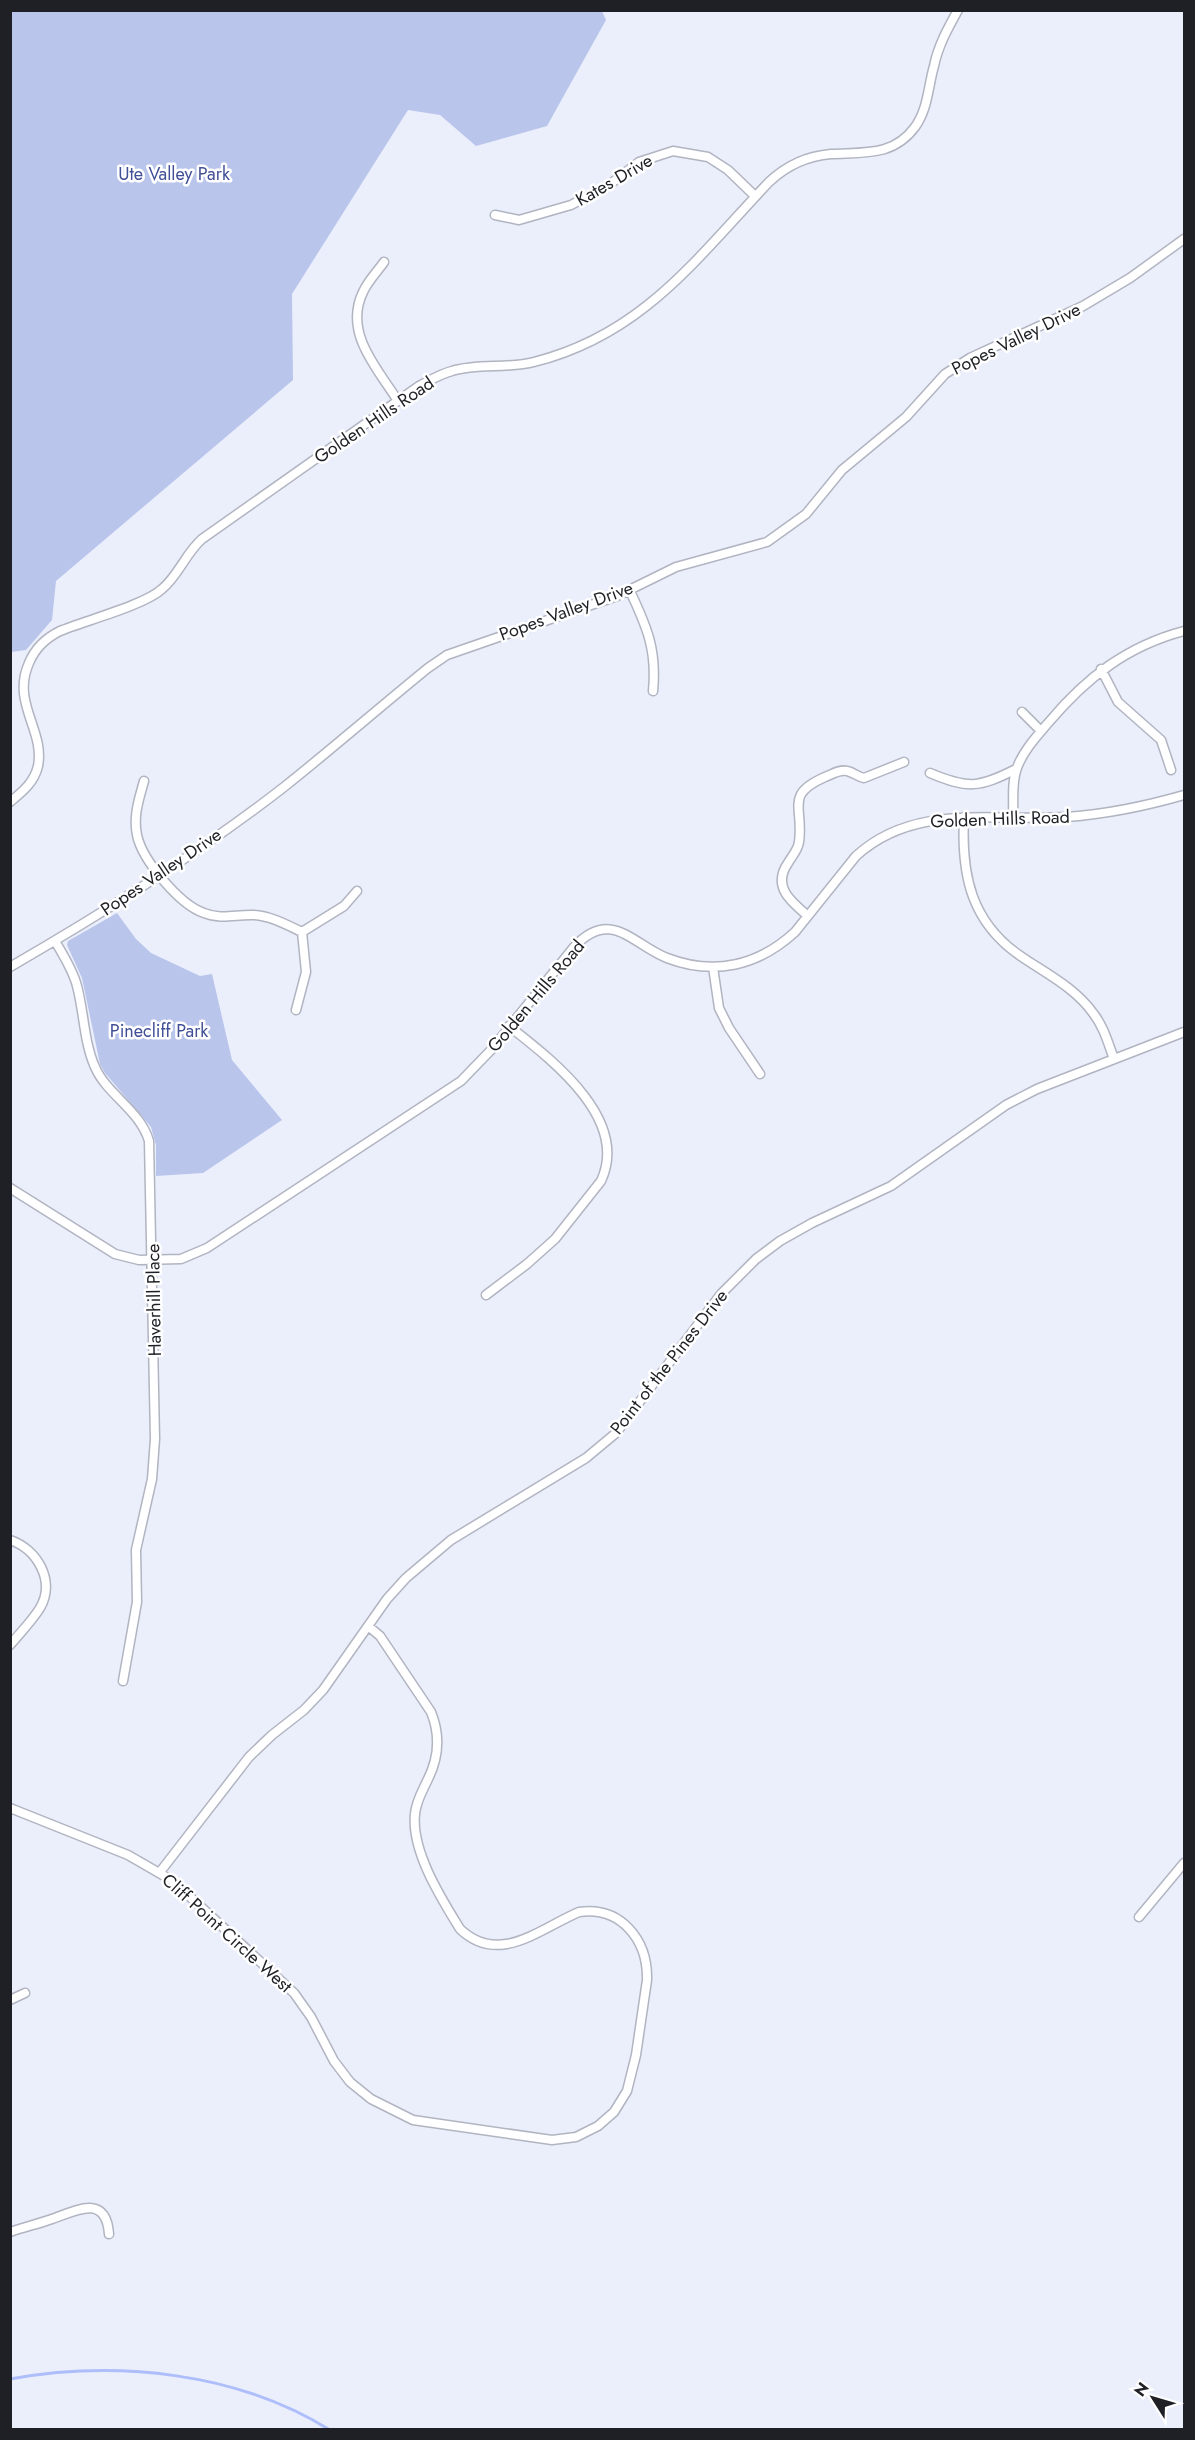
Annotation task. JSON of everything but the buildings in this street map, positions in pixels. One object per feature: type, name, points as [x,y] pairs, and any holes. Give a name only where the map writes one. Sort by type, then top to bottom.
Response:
[{"type":"street","name":"Golden Hills Road","points":[[10,802],[28,787],[38,768],[38,748],[25,705],[23,683],[30,660],[40,644],[60,630],[154,596],[171,582],[186,555],[202,539],[419,386],[452,371],[533,363],[604,336],[640,313],[659,297],[755,196],[777,175],[797,163],[830,154],[873,153],[892,147],[909,134],[926,107],[937,54],[958,10]]},
{"type":"street","name":"Kates Drive","points":[[495,215],[519,220],[571,205],[609,185],[639,162],[673,151],[696,153],[718,162],[755,196]]},
{"type":"street","name":"Popes Valley Drive","points":[[10,967],[120,903],[283,788],[436,661],[469,646],[630,591],[676,567],[755,546],[777,536],[806,514],[842,470],[906,417],[945,374],[970,358],[1083,306],[1130,278],[1185,239]]},
{"type":"street","points":[[384,262],[362,295],[358,306],[357,328],[364,347],[398,401]]},
{"type":"street","points":[[630,591],[651,638],[655,670],[653,691]]},
{"type":"street","points":[[1013,819],[1016,769],[1041,731],[1068,699],[1101,669],[1143,644],[1185,631]]},
{"type":"street","points":[[1101,669],[1118,702],[1161,740],[1171,770]]},
{"type":"street","points":[[1022,712],[1041,731]]},
{"type":"street","points":[[808,916],[788,899],[781,879],[784,868],[799,843],[799,801],[802,790],[840,771],[847,771],[864,778],[904,762]]},
{"type":"street","points":[[930,773],[959,785],[969,786],[991,781],[1016,769]]},
{"type":"street","points":[[144,781],[135,815],[137,837],[147,856],[186,904],[205,914],[217,917],[257,915],[302,932]]},
{"type":"street","name":"Golden Hills Road","points":[[10,1188],[108,1250],[125,1258],[153,1261],[181,1259],[207,1248],[447,1091],[471,1072],[574,947],[587,935],[596,931],[624,933],[667,958],[697,966],[712,967],[742,963],[764,955],[784,941],[808,916],[845,868],[868,845],[884,835],[909,825],[941,818],[1013,819],[1117,812],[1185,795]]},
{"type":"street","points":[[964,817],[964,861],[977,908],[1006,945],[1064,984],[1084,1001],[1101,1025],[1114,1059]]},
{"type":"street","points":[[302,932],[344,906],[357,891]]},
{"type":"street","points":[[296,1010],[306,972],[302,932]]},
{"type":"street","name":"Haverhill Place","points":[[55,941],[77,985],[93,1064],[138,1119],[149,1141],[155,1450],[152,1479],[136,1550],[137,1602],[123,1681]]},
{"type":"street","points":[[712,967],[719,1008],[729,1028],[760,1074]]},
{"type":"street","points":[[486,1295],[532,1260],[555,1239],[601,1181],[605,1173],[608,1153],[606,1132],[602,1121],[587,1101],[544,1055],[509,1026]]},
{"type":"street","name":"Point of the Pines Drive","points":[[160,1872],[249,1757],[304,1710],[323,1690],[396,1588],[437,1550],[586,1458],[616,1433],[721,1294],[756,1259],[780,1241],[812,1223],[891,1186],[1006,1105],[1037,1089],[1185,1032]]},
{"type":"street","points":[[10,1540],[33,1552],[44,1574],[46,1586],[44,1599],[39,1609],[10,1645]]},
{"type":"street","name":"Cliff Point Circle West","points":[[10,1808],[128,1855],[160,1872],[184,1891],[294,1993],[311,2017],[342,2072],[371,2099],[399,2115],[428,2124],[540,2139],[558,2140],[576,2137],[607,2120],[627,2091],[636,2055],[647,1980],[648,1968],[642,1945],[621,1920],[611,1914],[591,1910],[573,1914],[506,1945],[485,1945],[460,1929],[421,1856],[415,1835],[415,1811],[436,1756],[438,1732],[435,1722],[431,1712],[380,1636],[368,1626]]},
{"type":"street","points":[[1139,1917],[1185,1863]]},
{"type":"street","points":[[10,2000],[26,1993]]},
{"type":"street","points":[[10,2232],[84,2207],[100,2212],[106,2220],[109,2235]]},
{"type":"green space","name":"Ute Valley Park","points":[[11,11],[602,11],[606,20],[547,126],[476,146],[440,115],[408,110],[292,294],[293,380],[56,581],[52,620],[26,650],[11,652]]},
{"type":"green space","name":"Pinecliff Park","points":[[117,913],[136,939],[151,953],[200,976],[212,974],[232,1060],[282,1120],[203,1173],[156,1176],[156,1145],[151,1127],[100,1064],[82,978],[67,945],[68,941]]},
{"type":"waterway","points":[[10,2379],[50,2373],[92,2371],[133,2371],[175,2376],[216,2383],[256,2395],[294,2410],[330,2430]]}]
